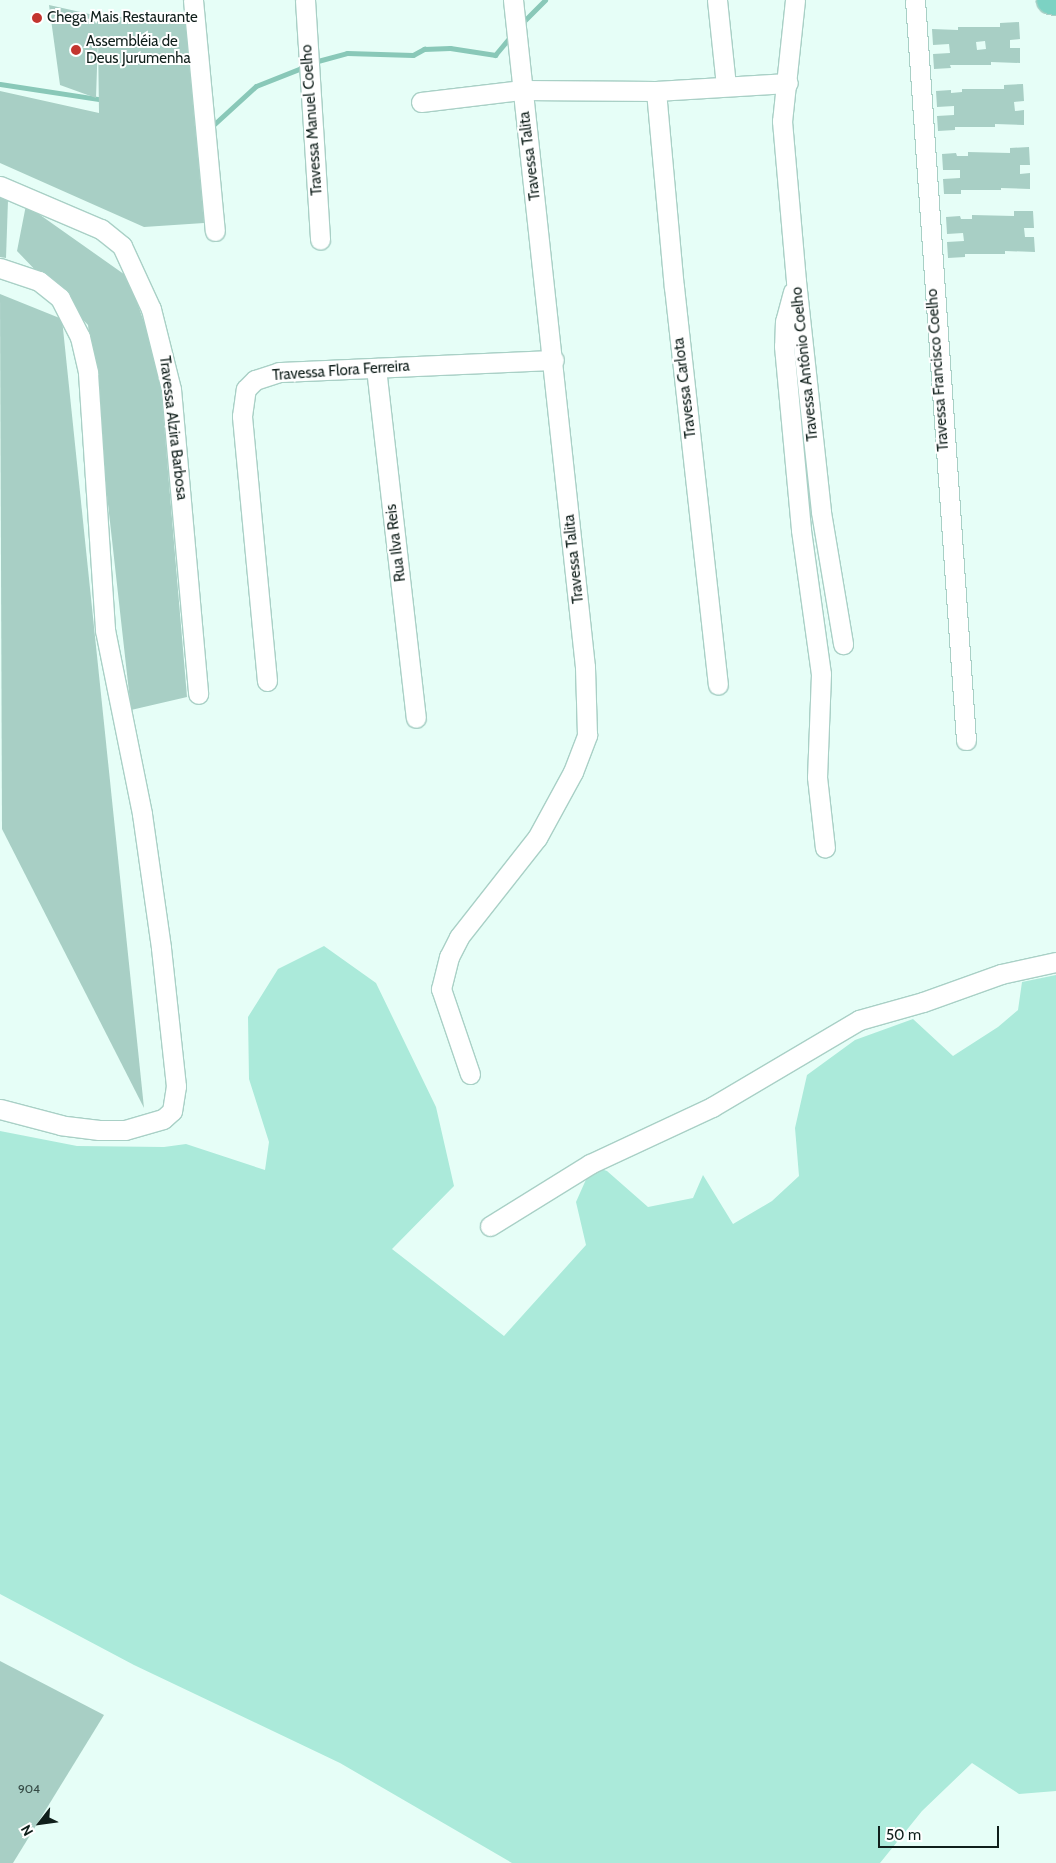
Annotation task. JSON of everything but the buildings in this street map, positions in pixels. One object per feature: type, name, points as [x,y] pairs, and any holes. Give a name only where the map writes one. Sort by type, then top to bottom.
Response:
[{"type":"main road","points":[[1051,0],[1056,2]]},
{"type":"street","points":[[193,0],[215,231]]},
{"type":"street","name":"Travessa Manuel Coelho","points":[[305,0],[308,74],[320,240]]},
{"type":"street","name":"Travessa Talita","points":[[470,1074],[441,989],[449,957],[459,937],[537,838],[573,772],[587,735],[585,667],[554,360],[513,0]]},
{"type":"street","points":[[717,0],[726,86]]},
{"type":"street","name":"Travessa Antônio Coelho","points":[[795,0],[788,83],[782,121],[796,281],[818,478],[843,644]]},
{"type":"street","name":"Travessa Francisco Coelho","points":[[915,0],[966,740]]},
{"type":"street","points":[[421,102],[522,90],[656,91],[788,83]]},
{"type":"street","name":"Travessa Carlota","points":[[656,91],[674,287],[718,685]]},
{"type":"street","name":"Travessa Alzira Barbosa","points":[[0,186],[101,229],[115,240],[133,266],[151,309],[170,389],[198,694]]},
{"type":"street","points":[[0,268],[39,281],[60,298],[80,337],[88,373],[105,630],[142,814],[161,948],[176,1086],[172,1111],[163,1119],[125,1130],[61,1125],[0,1109]]},
{"type":"street","points":[[796,281],[785,321],[784,346],[796,477],[821,674],[817,777],[825,848]]},
{"type":"street","name":"Travessa Flora Ferreira","points":[[266,681],[242,416],[246,390],[255,380],[279,372],[554,360]]},
{"type":"street","name":"Rua Ilva Reis","points":[[376,368],[416,718]]},
{"type":"street","points":[[796,477],[818,478]]},
{"type":"street","points":[[490,1226],[590,1164],[712,1107],[859,1020],[924,1002],[1001,974],[1056,962]]},
{"type":"green space","points":[[324,946],[376,983],[436,1107],[454,1186],[392,1249],[504,1336],[586,1245],[576,1202],[592,1166],[607,1171],[648,1207],[693,1198],[703,1175],[733,1224],[772,1201],[799,1176],[795,1128],[807,1075],[855,1040],[913,1019],[953,1056],[998,1027],[1018,1010],[1022,982],[1056,975],[1056,1791],[1019,1794],[972,1763],[922,1811],[880,1863],[512,1863],[340,1763],[134,1665],[0,1594],[0,1131],[77,1146],[164,1147],[186,1144],[265,1170],[269,1142],[249,1079],[248,1017],[278,969]]},
{"type":"waterway","points":[[521,24],[545,0]]},
{"type":"waterway","points":[[314,62],[347,53],[413,55],[424,49],[450,48],[495,55],[512,35]]},
{"type":"waterway","points":[[210,128],[256,86],[304,67]]},
{"type":"waterway","points":[[0,84],[104,100]]},
{"type":"place","name":"Chega Mais Restaurante","points":[[37,18]]},
{"type":"place","name":"Assembléia de Deus Jurumenha","points":[[76,50]]}]
